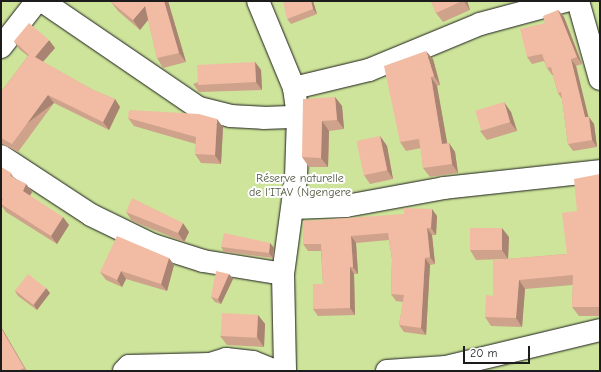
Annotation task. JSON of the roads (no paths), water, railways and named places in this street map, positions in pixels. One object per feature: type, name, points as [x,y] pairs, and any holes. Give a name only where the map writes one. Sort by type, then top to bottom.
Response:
[{"type":"street","points":[[1,47],[37,1]]},
{"type":"street","points":[[42,1],[200,108],[230,116],[263,118],[298,117]]},
{"type":"street","points":[[258,1],[294,88],[298,117],[293,208],[283,274],[285,371]]},
{"type":"street","points":[[294,88],[369,70],[480,24],[566,1]]},
{"type":"street","points":[[578,1],[600,79]]},
{"type":"street","points":[[1,156],[91,215],[153,246],[203,261],[283,274]]},
{"type":"street","points":[[293,208],[346,206],[444,188],[600,171]]},
{"type":"street","points":[[387,371],[446,367],[600,330]]},
{"type":"street","points":[[124,371],[129,366],[210,364],[226,359],[252,362],[275,371]]},
{"type":"park label","name":"Réserve naturelle de l'ITAV (Ngengere","points":[[300,186]]}]
